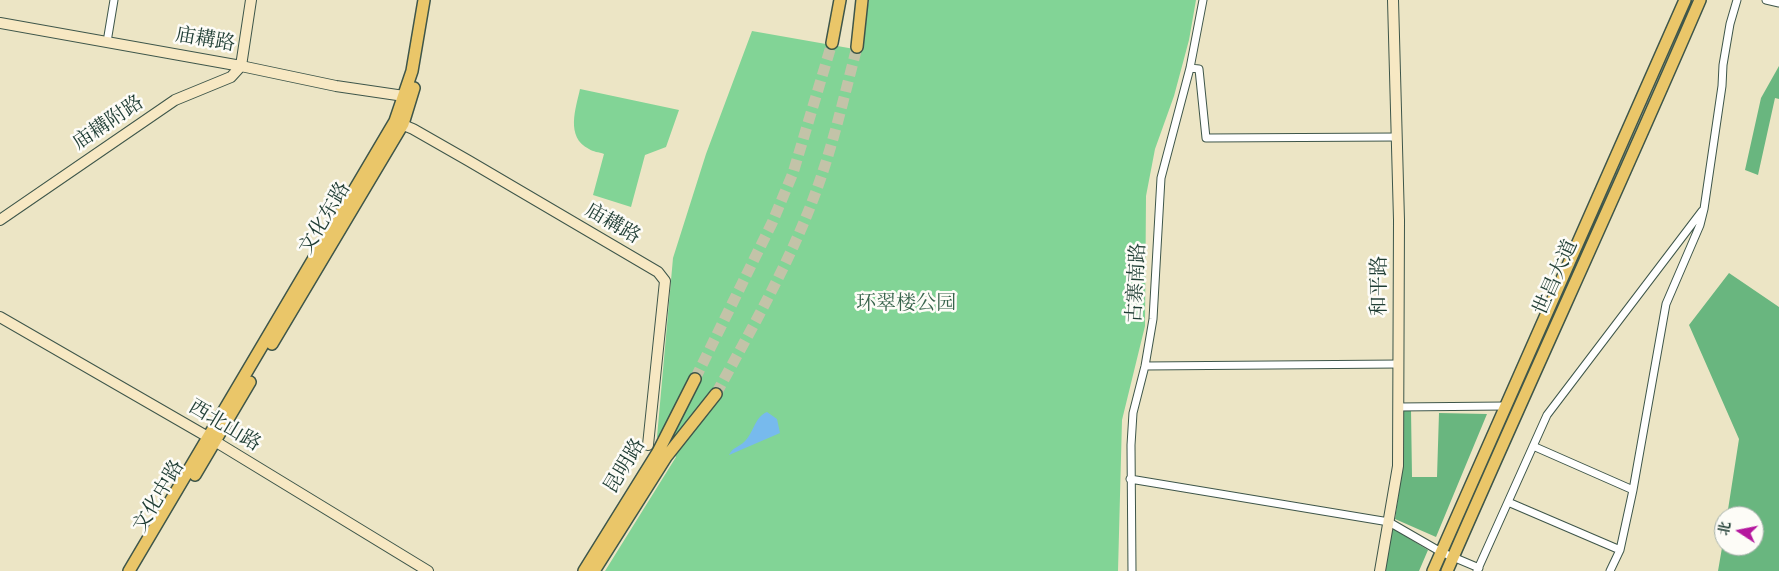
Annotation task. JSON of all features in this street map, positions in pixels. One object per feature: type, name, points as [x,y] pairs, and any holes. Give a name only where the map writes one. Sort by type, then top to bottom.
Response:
[{"type":"main road","points":[[399,123],[404,96],[412,71],[424,0]]},
{"type":"main road","name":"文化东路","points":[[212,440],[399,123],[418,72],[430,0]]},
{"type":"main road","points":[[832,43],[840,0]]},
{"type":"main road","points":[[857,47],[862,0]]},
{"type":"main road","name":"世昌大道","points":[[1433,571],[1685,0]]},
{"type":"main road","name":"世昌大道","points":[[1447,571],[1517,410],[1629,165],[1700,0]]},
{"type":"main road","name":"昆明路","points":[[584,571],[658,452],[695,379]]},
{"type":"main road","name":"昆明路","points":[[594,571],[666,457],[716,394]]},
{"type":"main road","points":[[129,571],[212,440]]},
{"type":"main road","name":"文化中路","points":[[137,571],[212,440]]},
{"type":"street","points":[[107,42],[114,0]]},
{"type":"street","points":[[242,66],[251,0]]},
{"type":"street","name":"古寨南路","points":[[1132,571],[1130,479],[1133,413],[1145,366],[1153,319],[1161,178],[1190,68],[1203,0]]},
{"type":"street","name":"和平路","points":[[1380,571],[1398,466],[1397,137],[1393,0]]},
{"type":"street","points":[[1610,571],[1620,550],[1633,490],[1666,304],[1700,226],[1704,209],[1722,86],[1723,65],[1730,24],[1737,0]]},
{"type":"street","points":[[1766,0],[1779,3]]},
{"type":"street","name":"庙耩路","points":[[0,23],[242,66],[336,86],[404,96]]},
{"type":"street","name":"庙耩附路","points":[[0,220],[175,100],[231,77],[242,66]]},
{"type":"street","points":[[1190,68],[1199,69],[1206,138],[1397,137]]},
{"type":"street","name":"庙耩路","points":[[399,123],[658,272],[665,280],[648,445]]},
{"type":"street","points":[[1130,479],[1389,522],[1441,552],[1478,569],[1546,416],[1704,209]]},
{"type":"street","name":"西北山路","points":[[0,317],[212,440],[428,571]]},
{"type":"street","points":[[1145,366],[1399,364]]},
{"type":"street","points":[[1399,407],[1505,406]]},
{"type":"street","points":[[1533,446],[1633,490]]},
{"type":"street","points":[[1508,502],[1620,550]]},
{"type":"green space","name":"环翠楼公园","points":[[869,0],[1196,0],[1189,40],[1174,96],[1155,149],[1146,196],[1145,326],[1122,420],[1118,571],[605,571],[676,457],[657,437],[673,258],[706,154],[752,31],[860,50]]},
{"type":"green space","points":[[1779,66],[1779,99],[1775,98],[1758,175],[1745,170],[1761,98]]},
{"type":"green space","points":[[580,89],[679,110],[666,147],[645,155],[631,207],[593,195],[604,154],[591,150],[582,144],[577,137],[574,122]]},
{"type":"green space","points":[[1729,273],[1779,307],[1779,571],[1718,571],[1721,556],[1764,556],[1764,506],[1729,506],[1739,439],[1689,325]]},
{"type":"green space","points":[[1402,410],[1411,410],[1412,477],[1437,477],[1439,413],[1487,414],[1436,537],[1395,519],[1401,478]]},
{"type":"green space","points":[[1392,528],[1428,550],[1419,571],[1385,571]]},
{"type":"water","points":[[767,412],[777,419],[780,433],[729,455],[747,439],[759,418]]},
{"type":"tunnel","points":[[695,379],[772,223],[793,173],[832,43]]},
{"type":"tunnel","points":[[716,394],[771,292],[808,213],[829,152],[857,47]]}]
